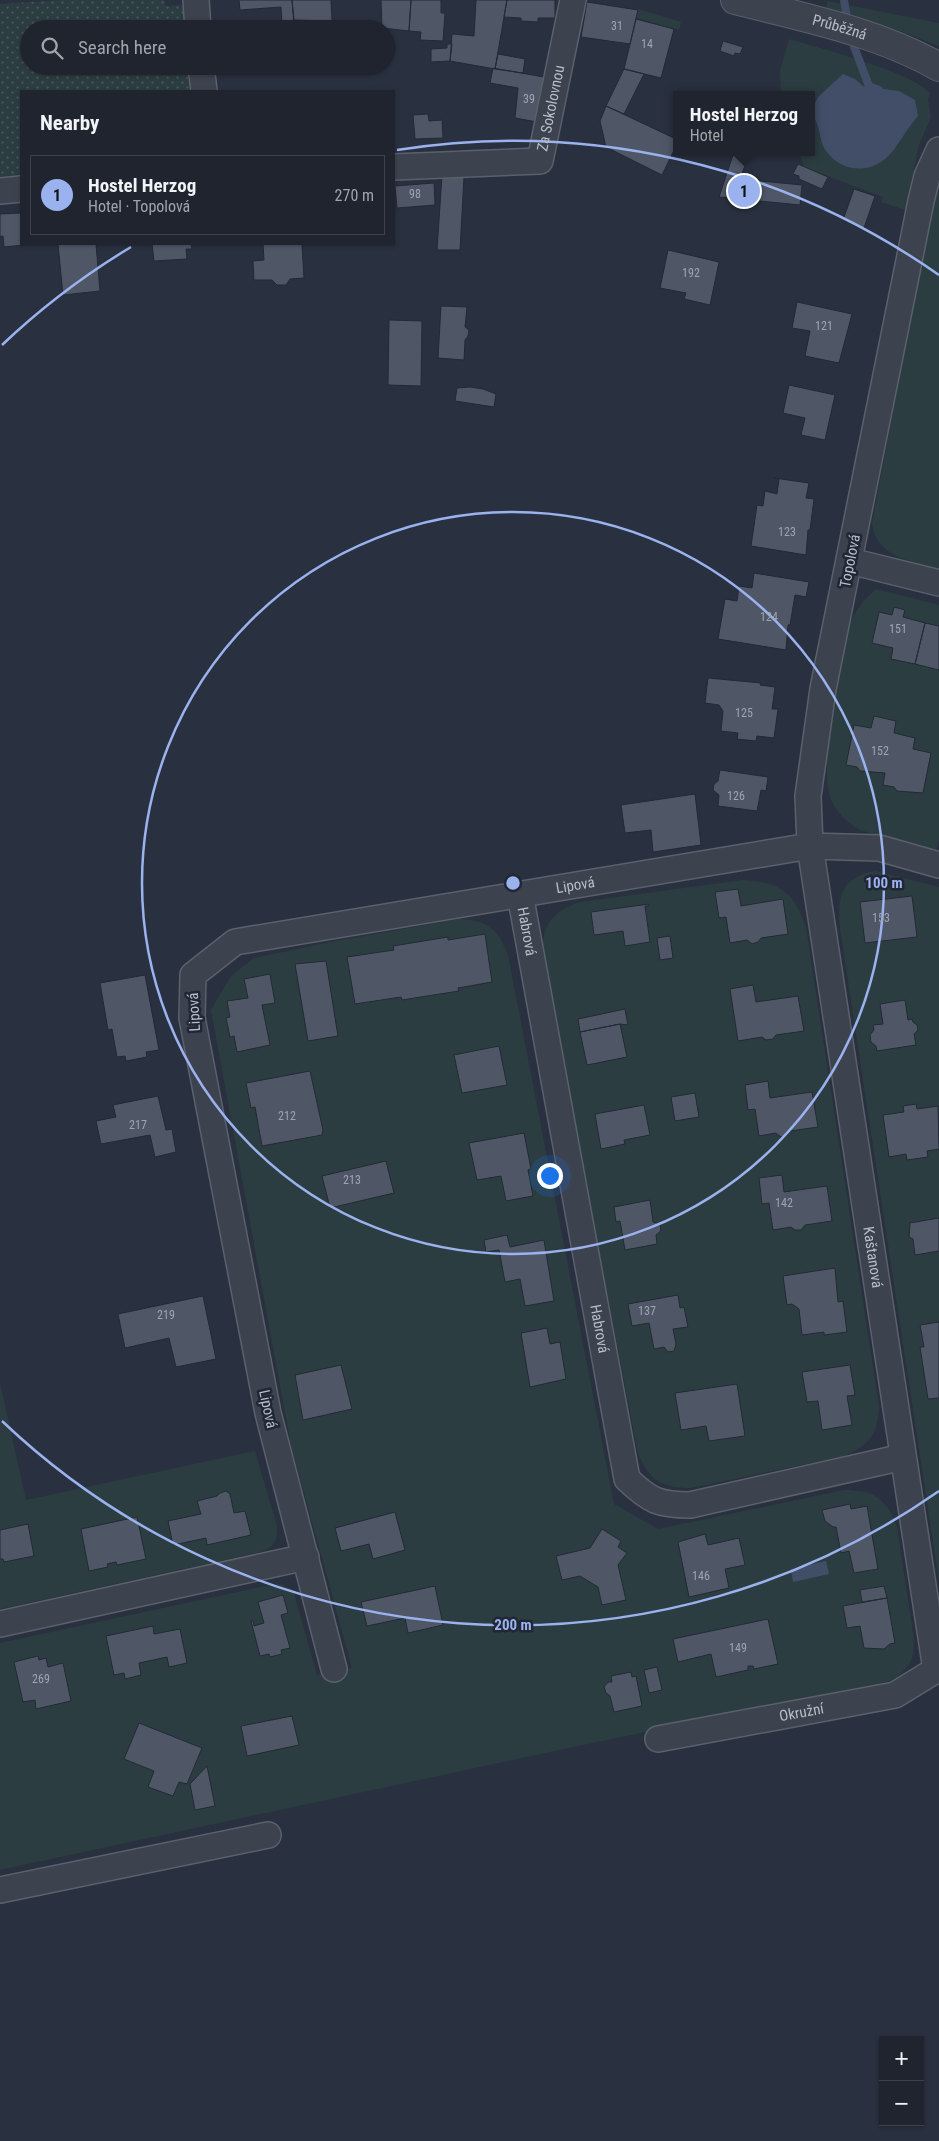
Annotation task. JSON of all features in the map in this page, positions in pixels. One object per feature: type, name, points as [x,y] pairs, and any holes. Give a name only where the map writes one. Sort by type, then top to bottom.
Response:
[{"type":"street","points":[[196,0],[197,20]]},
{"type":"street","name":"Za Sokolovnou","points":[[395,167],[540,161],[573,0]]},
{"type":"street","name":"Průběžná","points":[[735,0],[893,45],[939,67]]},
{"type":"street","points":[[203,75],[204,90]]},
{"type":"street","name":"Topolová","points":[[810,846],[808,796],[823,689],[921,201],[927,176],[939,150]]},
{"type":"street","points":[[0,191],[20,189]]},
{"type":"street","points":[[850,561],[939,583]]},
{"type":"street","points":[[810,846],[879,848],[939,865]]},
{"type":"street","name":"Lipová","points":[[334,1669],[268,1413],[192,1018],[193,975],[235,942],[810,846]]},
{"type":"street","name":"Kaštanová","points":[[810,846],[937,1670]]},
{"type":"street","name":"Habrová","points":[[520,894],[628,1478],[643,1494],[665,1504],[690,1504],[903,1457]]},
{"type":"street","points":[[0,1624],[306,1557]]},
{"type":"street","name":"Okružní","points":[[658,1740],[894,1695],[937,1670]]},
{"type":"street","points":[[0,1890],[268,1835]]},
{"type":"shaded area","points":[[62,0],[165,0],[165,6],[183,5],[184,20],[20,20],[20,75],[188,75],[189,90],[20,90],[20,176],[0,178],[0,4]]},
{"type":"shaded area","points":[[827,1],[939,23],[939,46],[900,31],[826,10]]},
{"type":"shaded area","points":[[638,9],[681,22],[679,30],[636,18]]},
{"type":"shaded area","points":[[789,39],[885,69],[920,85],[930,93],[928,100],[931,117],[919,145],[905,210],[881,202],[883,197],[804,167],[800,156],[815,156],[815,118],[819,128],[820,140],[898,146],[906,129],[917,116],[899,91],[863,86],[855,79],[843,75],[818,97],[815,103],[815,91],[781,91],[780,71]]},
{"type":"shaded area","points":[[939,181],[939,569],[918,564],[888,551],[880,544],[872,523],[932,206]]},
{"type":"shaded area","points":[[876,589],[939,605],[939,840],[936,852],[860,830],[842,816],[830,797],[827,783],[827,766],[830,727],[847,633],[851,620],[857,610]]},
{"type":"shaded area","points":[[875,871],[939,887],[939,1581],[839,917],[841,898],[848,884],[855,878]]},
{"type":"shaded area","points":[[743,880],[767,883],[784,891],[796,905],[806,927],[879,1406],[878,1416],[874,1431],[866,1443],[844,1456],[691,1488],[681,1488],[657,1481],[647,1470],[638,1453],[542,955],[543,944],[547,927],[555,915],[580,902]]},
{"type":"shaded area","points":[[459,919],[477,921],[490,928],[500,939],[508,955],[614,1504],[658,1529],[844,1490],[871,1494],[889,1509],[897,1527],[914,1640],[911,1661],[898,1676],[885,1682],[0,1870],[0,1643],[282,1584],[293,1590],[317,1675],[352,1668],[291,1445],[211,1010],[231,976],[254,958]]},
{"type":"shaded area","points":[[0,1383],[26,1500],[255,1451],[277,1526],[277,1535],[274,1542],[269,1548],[261,1552],[0,1609]]},
{"type":"water","points":[[843,74],[855,79],[863,86],[899,91],[915,100],[918,116],[885,159],[870,167],[847,167],[833,158],[823,146],[815,119],[815,103],[818,97]]},
{"type":"water","points":[[826,1561],[829,1574],[793,1582],[791,1569]]},
{"type":"building","points":[[239,0],[292,0],[294,20],[282,20],[281,7],[240,10]]},
{"type":"building","points":[[292,0],[331,0],[332,20],[294,20]]},
{"type":"building","points":[[381,0],[411,0],[409,31],[395,29],[395,20],[382,20]]},
{"type":"building","points":[[411,0],[441,0],[441,13],[445,13],[443,41],[420,40],[421,32],[409,31]]},
{"type":"building","points":[[476,0],[507,0],[495,69],[450,61],[452,34],[474,36]]},
{"type":"building","points":[[507,0],[555,0],[555,18],[538,18],[538,22],[504,17]]},
{"type":"building","points":[[587,2],[638,10],[630,44],[581,37]]},
{"type":"building","points":[[636,19],[674,29],[661,78],[624,69]]},
{"type":"building","points":[[723,41],[743,47],[740,54],[735,53],[734,56],[720,51]]},
{"type":"building","points":[[447,44],[452,44],[450,61],[431,62],[431,49],[447,48]]},
{"type":"building","points":[[498,54],[525,59],[523,73],[495,69]]},
{"type":"building","points":[[493,68],[544,77],[537,122],[515,118],[518,88],[490,83]]},
{"type":"building","points":[[624,69],[644,74],[624,114],[606,106]]},
{"type":"building","points":[[606,106],[673,138],[673,152],[662,175],[606,147],[600,121]]},
{"type":"building","points":[[428,114],[429,121],[442,120],[443,138],[415,139],[413,115]]},
{"type":"building","points":[[733,156],[749,156],[740,179],[802,185],[800,205],[719,197]]},
{"type":"building","points":[[798,164],[828,177],[822,189],[799,179],[799,176],[793,174]]},
{"type":"building","points":[[442,175],[464,177],[460,250],[437,250]]},
{"type":"building","points":[[434,183],[435,205],[397,208],[395,186]]},
{"type":"building","points":[[854,189],[875,196],[864,228],[843,220]]},
{"type":"building","points":[[20,213],[20,245],[23,245],[4,247],[3,236],[0,237],[0,214]]},
{"type":"building","points":[[58,245],[96,245],[100,291],[63,295]]},
{"type":"building","points":[[152,245],[191,245],[192,249],[186,249],[187,259],[154,261]]},
{"type":"building","points":[[263,245],[302,245],[304,278],[290,279],[286,285],[277,285],[272,280],[254,280],[253,261],[264,260]]},
{"type":"building","points":[[668,250],[719,262],[710,305],[684,299],[686,293],[660,288]]},
{"type":"building","points":[[797,302],[852,314],[839,363],[805,356],[810,331],[792,328]]},
{"type":"building","points":[[441,306],[467,307],[465,327],[469,330],[465,340],[464,360],[438,358]]},
{"type":"building","points":[[389,320],[422,321],[421,386],[388,385]]},
{"type":"building","points":[[789,385],[835,395],[825,440],[801,435],[805,418],[783,413]]},
{"type":"building","points":[[470,387],[496,394],[494,407],[455,401],[457,388]]},
{"type":"building","points":[[774,478],[809,483],[806,498],[814,499],[810,530],[808,530],[806,555],[751,546],[757,505],[763,506],[765,491],[777,494],[779,479]]},
{"type":"building","points":[[754,573],[809,582],[806,597],[795,595],[790,625],[788,625],[786,650],[718,639],[725,599],[737,601],[739,586],[752,588]]},
{"type":"building","points":[[894,607],[905,610],[903,617],[925,623],[915,664],[891,659],[893,648],[872,643],[879,612],[892,615]]},
{"type":"building","points":[[925,623],[939,626],[939,670],[915,664]]},
{"type":"building","points":[[708,678],[761,683],[760,685],[775,687],[772,709],[778,709],[774,738],[757,736],[756,741],[737,739],[738,733],[721,731],[723,711],[719,705],[705,703]]},
{"type":"building","points":[[874,716],[896,721],[894,733],[915,738],[913,749],[931,753],[923,793],[897,791],[894,787],[883,785],[885,773],[860,771],[857,767],[846,765],[854,725],[871,728]]},
{"type":"building","points":[[720,770],[768,777],[766,791],[761,790],[757,811],[718,806],[719,795],[713,790],[714,784],[718,781]]},
{"type":"building","points":[[695,794],[701,845],[653,852],[651,830],[625,833],[621,805]]},
{"type":"building","points":[[738,889],[741,906],[783,899],[788,934],[761,938],[758,942],[752,944],[747,940],[730,943],[726,917],[719,918],[715,892]]},
{"type":"building","points":[[912,896],[917,937],[865,943],[860,902]]},
{"type":"building","points":[[649,904],[649,906],[645,906],[650,942],[625,946],[623,931],[594,935],[591,912]]},
{"type":"building","points":[[485,934],[492,982],[458,988],[459,991],[402,1000],[401,997],[355,1004],[347,957],[394,950],[393,946],[448,937],[448,940]]},
{"type":"building","points":[[670,936],[673,958],[660,960],[657,938]]},
{"type":"building","points":[[326,961],[338,1036],[308,1041],[295,964]]},
{"type":"building","points":[[270,974],[275,1003],[262,1005],[270,1045],[237,1052],[234,1036],[230,1037],[226,1018],[230,1017],[227,1001],[248,998],[244,979]]},
{"type":"building","points":[[145,975],[159,1050],[146,1052],[147,1057],[126,1061],[125,1056],[117,1057],[112,1029],[108,1030],[100,983]]},
{"type":"building","points":[[753,985],[756,1002],[798,996],[804,1031],[776,1035],[773,1039],[766,1040],[762,1037],[738,1041],[730,989]]},
{"type":"building","points":[[905,1000],[908,1020],[912,1019],[917,1025],[918,1030],[914,1034],[916,1045],[877,1051],[876,1046],[871,1042],[870,1035],[874,1030],[873,1025],[883,1024],[880,1004]]},
{"type":"building","points":[[625,1009],[628,1025],[620,1024],[580,1032],[578,1019]]},
{"type":"building","points":[[620,1024],[627,1057],[587,1065],[580,1032]]},
{"type":"building","points":[[499,1046],[507,1085],[462,1093],[454,1055]]},
{"type":"building","points":[[310,1071],[323,1130],[322,1135],[262,1146],[255,1107],[251,1108],[246,1083]]},
{"type":"building","points":[[768,1081],[770,1098],[812,1092],[818,1127],[790,1131],[787,1135],[781,1137],[776,1133],[759,1136],[755,1109],[748,1110],[745,1085]]},
{"type":"building","points":[[695,1093],[699,1117],[675,1121],[671,1097]]},
{"type":"building","points":[[158,1096],[166,1130],[172,1129],[176,1152],[155,1157],[150,1135],[101,1144],[96,1121],[116,1117],[113,1105]]},
{"type":"building","points":[[916,1104],[917,1109],[938,1106],[939,1149],[927,1151],[928,1157],[907,1160],[906,1154],[889,1157],[883,1115],[904,1112],[903,1106]]},
{"type":"building","points":[[644,1105],[650,1135],[624,1140],[625,1144],[601,1149],[595,1114]]},
{"type":"building","points":[[524,1133],[531,1169],[528,1170],[533,1196],[506,1201],[501,1176],[477,1180],[469,1143]]},
{"type":"building","points":[[386,1161],[394,1193],[330,1208],[322,1176]]},
{"type":"building","points":[[782,1175],[784,1192],[827,1186],[832,1221],[805,1225],[801,1230],[795,1230],[791,1227],[773,1230],[769,1203],[762,1204],[759,1178]]},
{"type":"building","points":[[650,1200],[653,1222],[660,1224],[661,1231],[656,1235],[657,1244],[625,1250],[620,1221],[616,1222],[614,1207]]},
{"type":"building","points":[[939,1218],[939,1251],[915,1255],[913,1239],[909,1237],[910,1223]]},
{"type":"building","points":[[507,1235],[510,1247],[544,1240],[554,1301],[525,1306],[520,1279],[505,1282],[499,1250],[486,1252],[484,1240]]},
{"type":"building","points":[[835,1268],[838,1302],[843,1301],[847,1332],[824,1335],[824,1332],[802,1335],[799,1309],[792,1304],[787,1305],[783,1276]]},
{"type":"building","points":[[678,1295],[680,1308],[684,1307],[688,1327],[673,1329],[676,1344],[674,1351],[668,1352],[664,1347],[654,1349],[649,1323],[632,1326],[628,1304]]},
{"type":"building","points":[[203,1296],[216,1359],[176,1367],[169,1338],[125,1348],[118,1314]]},
{"type":"building","points":[[939,1322],[939,1398],[928,1399],[920,1347],[924,1347],[920,1325]]},
{"type":"building","points":[[547,1328],[550,1344],[560,1342],[566,1379],[530,1387],[521,1333]]},
{"type":"building","points":[[341,1365],[352,1409],[303,1420],[295,1375]]},
{"type":"building","points":[[850,1365],[855,1395],[847,1396],[852,1425],[822,1430],[818,1401],[807,1402],[802,1372]]},
{"type":"building","points":[[737,1384],[745,1436],[709,1441],[706,1426],[681,1430],[675,1393]]},
{"type":"building","points":[[226,1491],[230,1494],[234,1513],[245,1511],[251,1535],[207,1545],[206,1538],[173,1545],[168,1521],[201,1514],[197,1501],[217,1496]]},
{"type":"building","points":[[850,1504],[851,1509],[867,1506],[878,1569],[854,1573],[849,1551],[841,1553],[836,1527],[825,1521],[822,1510]]},
{"type":"building","points":[[395,1512],[405,1550],[373,1559],[369,1544],[341,1551],[335,1528]]},
{"type":"building","points":[[137,1517],[146,1559],[117,1565],[116,1562],[107,1564],[108,1567],[89,1571],[81,1529]]},
{"type":"building","points":[[28,1524],[34,1556],[4,1562],[3,1559],[0,1559],[0,1530]]},
{"type":"building","points":[[602,1529],[621,1541],[618,1547],[627,1553],[618,1565],[626,1600],[602,1605],[598,1587],[580,1576],[562,1580],[556,1556],[590,1548]]},
{"type":"building","points":[[705,1534],[708,1545],[739,1538],[745,1565],[725,1569],[729,1588],[689,1597],[678,1542]]},
{"type":"building","points":[[435,1586],[443,1625],[408,1633],[405,1618],[367,1626],[361,1602]]},
{"type":"building","points":[[884,1586],[887,1598],[862,1602],[860,1590]]},
{"type":"building","points":[[283,1595],[288,1613],[281,1615],[290,1648],[281,1650],[282,1654],[270,1657],[269,1654],[260,1656],[251,1621],[253,1621],[254,1626],[264,1623],[258,1602]]},
{"type":"building","points":[[887,1598],[895,1643],[890,1644],[884,1649],[864,1648],[860,1626],[847,1628],[843,1606]]},
{"type":"building","points":[[768,1619],[778,1664],[754,1669],[753,1666],[748,1666],[748,1670],[716,1677],[711,1654],[678,1662],[673,1639]]},
{"type":"building","points":[[153,1626],[154,1634],[180,1629],[187,1663],[169,1667],[167,1657],[139,1663],[141,1675],[125,1679],[124,1673],[114,1675],[106,1636]]},
{"type":"building","points":[[38,1656],[39,1660],[46,1658],[48,1667],[63,1663],[71,1701],[36,1709],[35,1700],[23,1702],[14,1662]]},
{"type":"building","points":[[657,1667],[662,1690],[649,1693],[644,1670]]},
{"type":"building","points":[[631,1672],[632,1677],[636,1676],[642,1706],[614,1712],[610,1696],[606,1693],[604,1687],[608,1682],[612,1682],[611,1676]]},
{"type":"building","points":[[292,1716],[299,1745],[247,1756],[241,1726]]},
{"type":"building","points":[[139,1723],[202,1748],[187,1784],[179,1782],[173,1796],[148,1787],[154,1771],[124,1759]]},
{"type":"building","points":[[207,1766],[215,1806],[195,1810],[190,1784]]},
{"type":"waterway","points":[[844,0],[848,23]]},
{"type":"waterway","points":[[850,36],[869,86],[879,90]]},
{"type":"place","name":"Hostel Herzog","points":[[744,191]]}]
